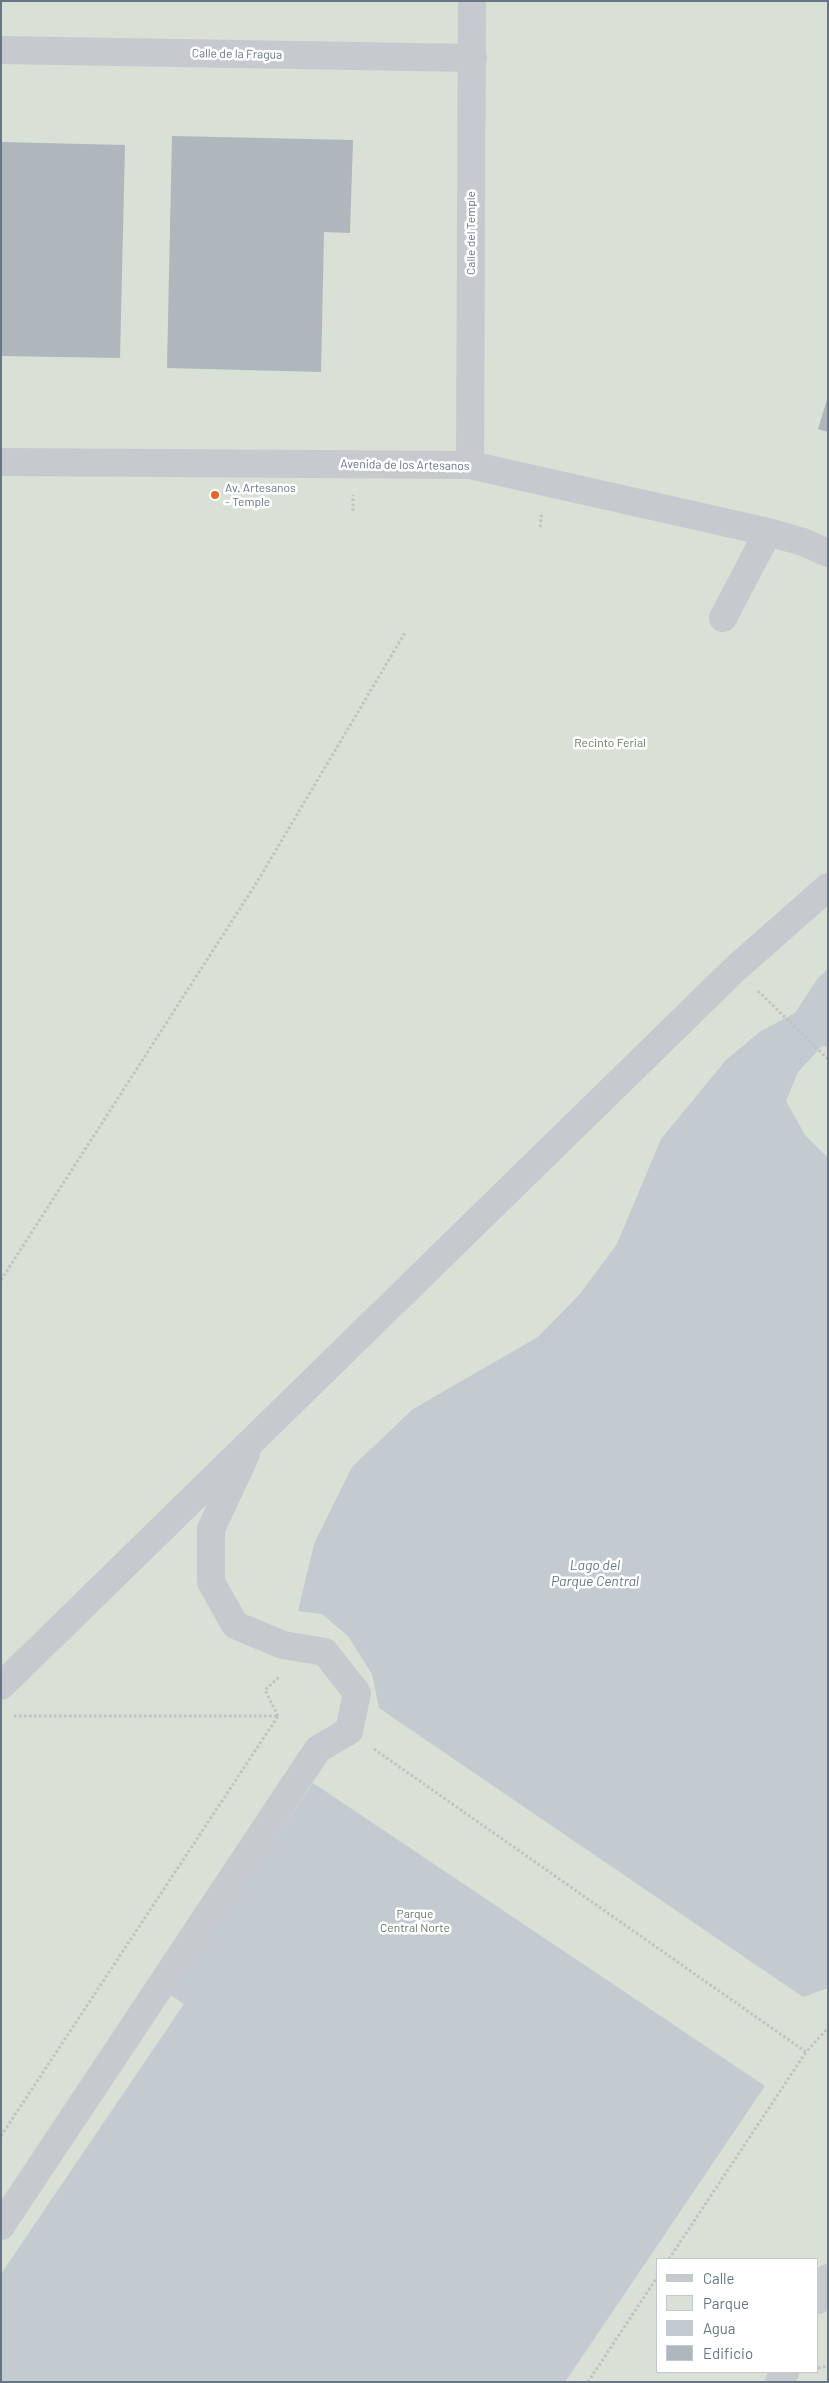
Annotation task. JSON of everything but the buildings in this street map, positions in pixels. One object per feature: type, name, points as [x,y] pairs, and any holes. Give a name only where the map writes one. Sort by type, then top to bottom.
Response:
[{"type":"street","name":"Calle del Temple","points":[[470,465],[472,1]]},
{"type":"street","name":"Calle de la Fragua","points":[[1,50],[473,58]]},
{"type":"street","name":"Avenida de los Artesanos","points":[[1,462],[470,465],[768,532],[803,542],[828,553]]},
{"type":"street","points":[[723,618],[768,532]]},
{"type":"street","points":[[1,1686],[736,969],[828,887]]},
{"type":"street","points":[[1,2226],[318,1749],[348,1731],[357,1693],[325,1652],[284,1645],[235,1625],[210,1582],[211,1530],[253,1439]]},
{"type":"street","points":[[819,2298],[828,2278]]},
{"type":"path","points":[[1,1280],[257,882],[406,632]]},
{"type":"path","points":[[781,1014],[828,1059]]},
{"type":"path","points":[[278,1716],[265,1690],[286,1669]]},
{"type":"path","points":[[11,1716],[278,1716]]},
{"type":"path","points":[[1,2136],[278,1716]]},
{"type":"path","points":[[348,1731],[806,2052]]},
{"type":"path","points":[[670,2258],[806,2052],[828,2028]]},
{"type":"path","points":[[588,2382],[656,2279]]},
{"type":"green space","points":[[1,1],[828,1],[828,2382],[1,2382]]},
{"type":"water","name":"Lago del Parque Central","points":[[828,969],[828,1047],[822,1046],[798,1072],[786,1101],[805,1135],[828,1158],[828,1988],[803,1997],[379,1708],[372,1674],[348,1636],[322,1614],[298,1611],[314,1544],[352,1467],[413,1409],[538,1337],[580,1294],[617,1244],[661,1139],[726,1060],[761,1031],[795,1013],[818,978]]},
{"type":"water","points":[[313,1783],[765,2086],[565,2382],[1,2382],[1,2274],[184,2004],[169,1994]]},
{"type":"place","name":"Av. Artesanos - Temple","points":[[215,495]]},
{"type":"park label","name":"Recinto Ferial","points":[[610,743]]},
{"type":"park label","name":"Parque Central Norte","points":[[415,1921]]}]
